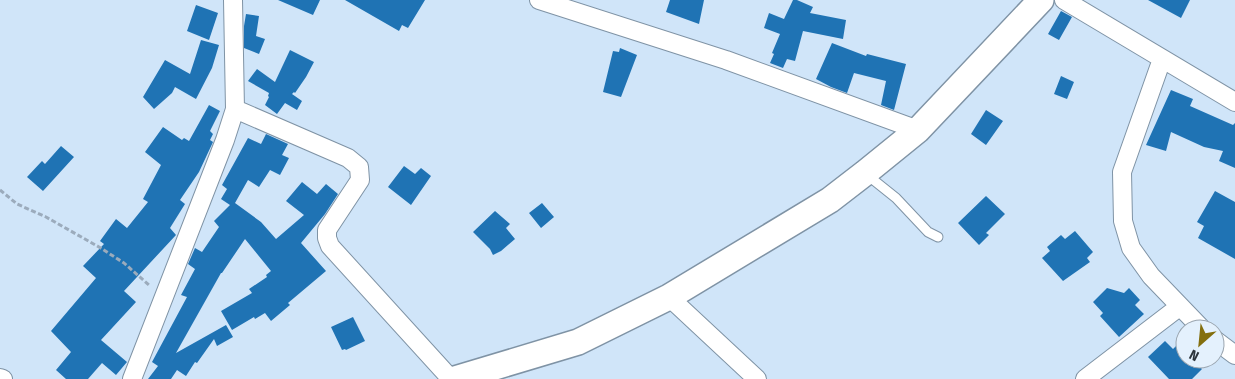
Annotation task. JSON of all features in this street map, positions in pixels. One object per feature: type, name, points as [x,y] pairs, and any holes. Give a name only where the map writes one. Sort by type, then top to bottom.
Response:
[{"type":"street","points":[[132,379],[225,140],[234,108],[233,0]]},
{"type":"street","points":[[538,0],[726,60],[918,130]]},
{"type":"street","points":[[455,379],[578,342],[669,298],[830,200],[918,130],[1041,0]]},
{"type":"street","points":[[1064,0],[1235,102]]},
{"type":"street","points":[[1162,59],[1122,172],[1123,221],[1131,248],[1150,276],[1192,319]]},
{"type":"street","points":[[234,108],[348,158],[359,167],[360,180],[328,230],[327,238],[330,246],[451,379]]},
{"type":"street","points":[[669,298],[757,379]]},
{"type":"street","points":[[1085,379],[1179,307]]},
{"type":"lane","points":[[866,173],[896,198],[928,232],[938,237]]},
{"type":"path","points":[[0,190],[17,204],[46,217],[124,263],[150,286],[165,295]]},
{"type":"building","points":[[278,0],[320,0],[313,15]]},
{"type":"building","points":[[345,0],[425,0],[408,28],[402,25],[399,31]]},
{"type":"building","points":[[670,0],[704,0],[699,24],[666,12]]},
{"type":"building","points":[[793,0],[813,7],[810,13],[846,20],[843,39],[803,31],[795,61],[787,59],[783,68],[770,63],[780,34],[764,28],[769,13],[784,19]]},
{"type":"building","points":[[1148,0],[1190,0],[1181,18]]},
{"type":"building","points":[[196,5],[218,13],[209,40],[187,31]]},
{"type":"building","points":[[1061,11],[1072,17],[1059,40],[1048,34]]},
{"type":"building","points":[[246,14],[259,16],[256,36],[265,39],[259,54],[244,48]]},
{"type":"building","points":[[201,40],[219,45],[212,68],[196,99],[175,87],[172,93],[154,109],[143,97],[165,60],[190,74]]},
{"type":"building","points":[[832,43],[866,56],[867,54],[906,64],[894,110],[881,105],[886,81],[854,73],[847,93],[816,79]]},
{"type":"building","points":[[620,48],[637,55],[621,97],[603,92],[613,51],[619,52]]},
{"type":"building","points":[[290,50],[314,62],[295,93],[292,94],[302,101],[297,110],[285,103],[277,114],[265,105],[269,93],[248,81],[257,69],[275,82]]},
{"type":"building","points":[[1061,76],[1074,82],[1067,99],[1054,94]]},
{"type":"building","points":[[1171,90],[1193,99],[1190,106],[1233,125],[1235,123],[1235,168],[1219,161],[1223,151],[1204,147],[1171,132],[1166,151],[1146,145]]},
{"type":"building","points":[[209,105],[220,111],[210,131],[213,134],[210,140],[213,142],[199,172],[180,200],[185,204],[170,228],[176,235],[124,291],[136,302],[101,340],[127,362],[116,375],[102,363],[88,379],[66,379],[56,370],[71,352],[51,331],[96,278],[83,266],[104,244],[100,241],[116,219],[127,228],[148,202],[143,199],[161,165],[145,152],[163,127],[182,140],[184,138],[189,141]]},
{"type":"building","points":[[986,110],[1003,121],[986,145],[971,134]]},
{"type":"building","points":[[266,134],[288,144],[282,155],[289,158],[280,175],[270,170],[259,187],[248,180],[235,203],[261,222],[276,239],[304,215],[286,201],[302,182],[317,194],[326,184],[338,194],[325,214],[301,243],[326,271],[288,303],[290,305],[271,321],[265,313],[232,330],[221,311],[252,293],[249,289],[267,277],[266,275],[271,271],[245,239],[221,273],[176,353],[226,325],[233,337],[217,346],[214,339],[186,376],[177,370],[171,379],[148,379],[158,366],[152,362],[187,297],[181,295],[195,269],[188,264],[195,248],[202,252],[219,227],[214,221],[230,205],[221,199],[227,189],[222,185],[248,138],[261,144]]},
{"type":"building","points":[[61,146],[74,157],[43,191],[27,177],[42,161],[45,164]]},
{"type":"building","points":[[404,166],[415,174],[421,168],[431,176],[411,205],[388,187]]},
{"type":"building","points":[[1215,191],[1235,202],[1235,259],[1198,238],[1204,226],[1197,222]]},
{"type":"building","points":[[986,196],[1005,214],[986,233],[989,235],[979,245],[958,223]]},
{"type":"building","points":[[542,203],[554,217],[541,228],[529,213]]},
{"type":"building","points":[[495,211],[510,224],[506,228],[515,239],[493,255],[490,249],[473,232]]},
{"type":"building","points":[[1075,231],[1093,252],[1087,258],[1090,262],[1063,281],[1042,258],[1050,251],[1047,247],[1061,235],[1065,239]]},
{"type":"building","points":[[1107,288],[1124,293],[1129,288],[1140,300],[1135,305],[1144,314],[1119,337],[1100,316],[1103,313],[1093,302]]},
{"type":"building","points":[[353,317],[365,341],[342,350],[331,327]]},
{"type":"building","points":[[1165,341],[1173,349],[1175,347],[1175,369],[1202,369],[1192,379],[1169,379],[1148,357]]}]
